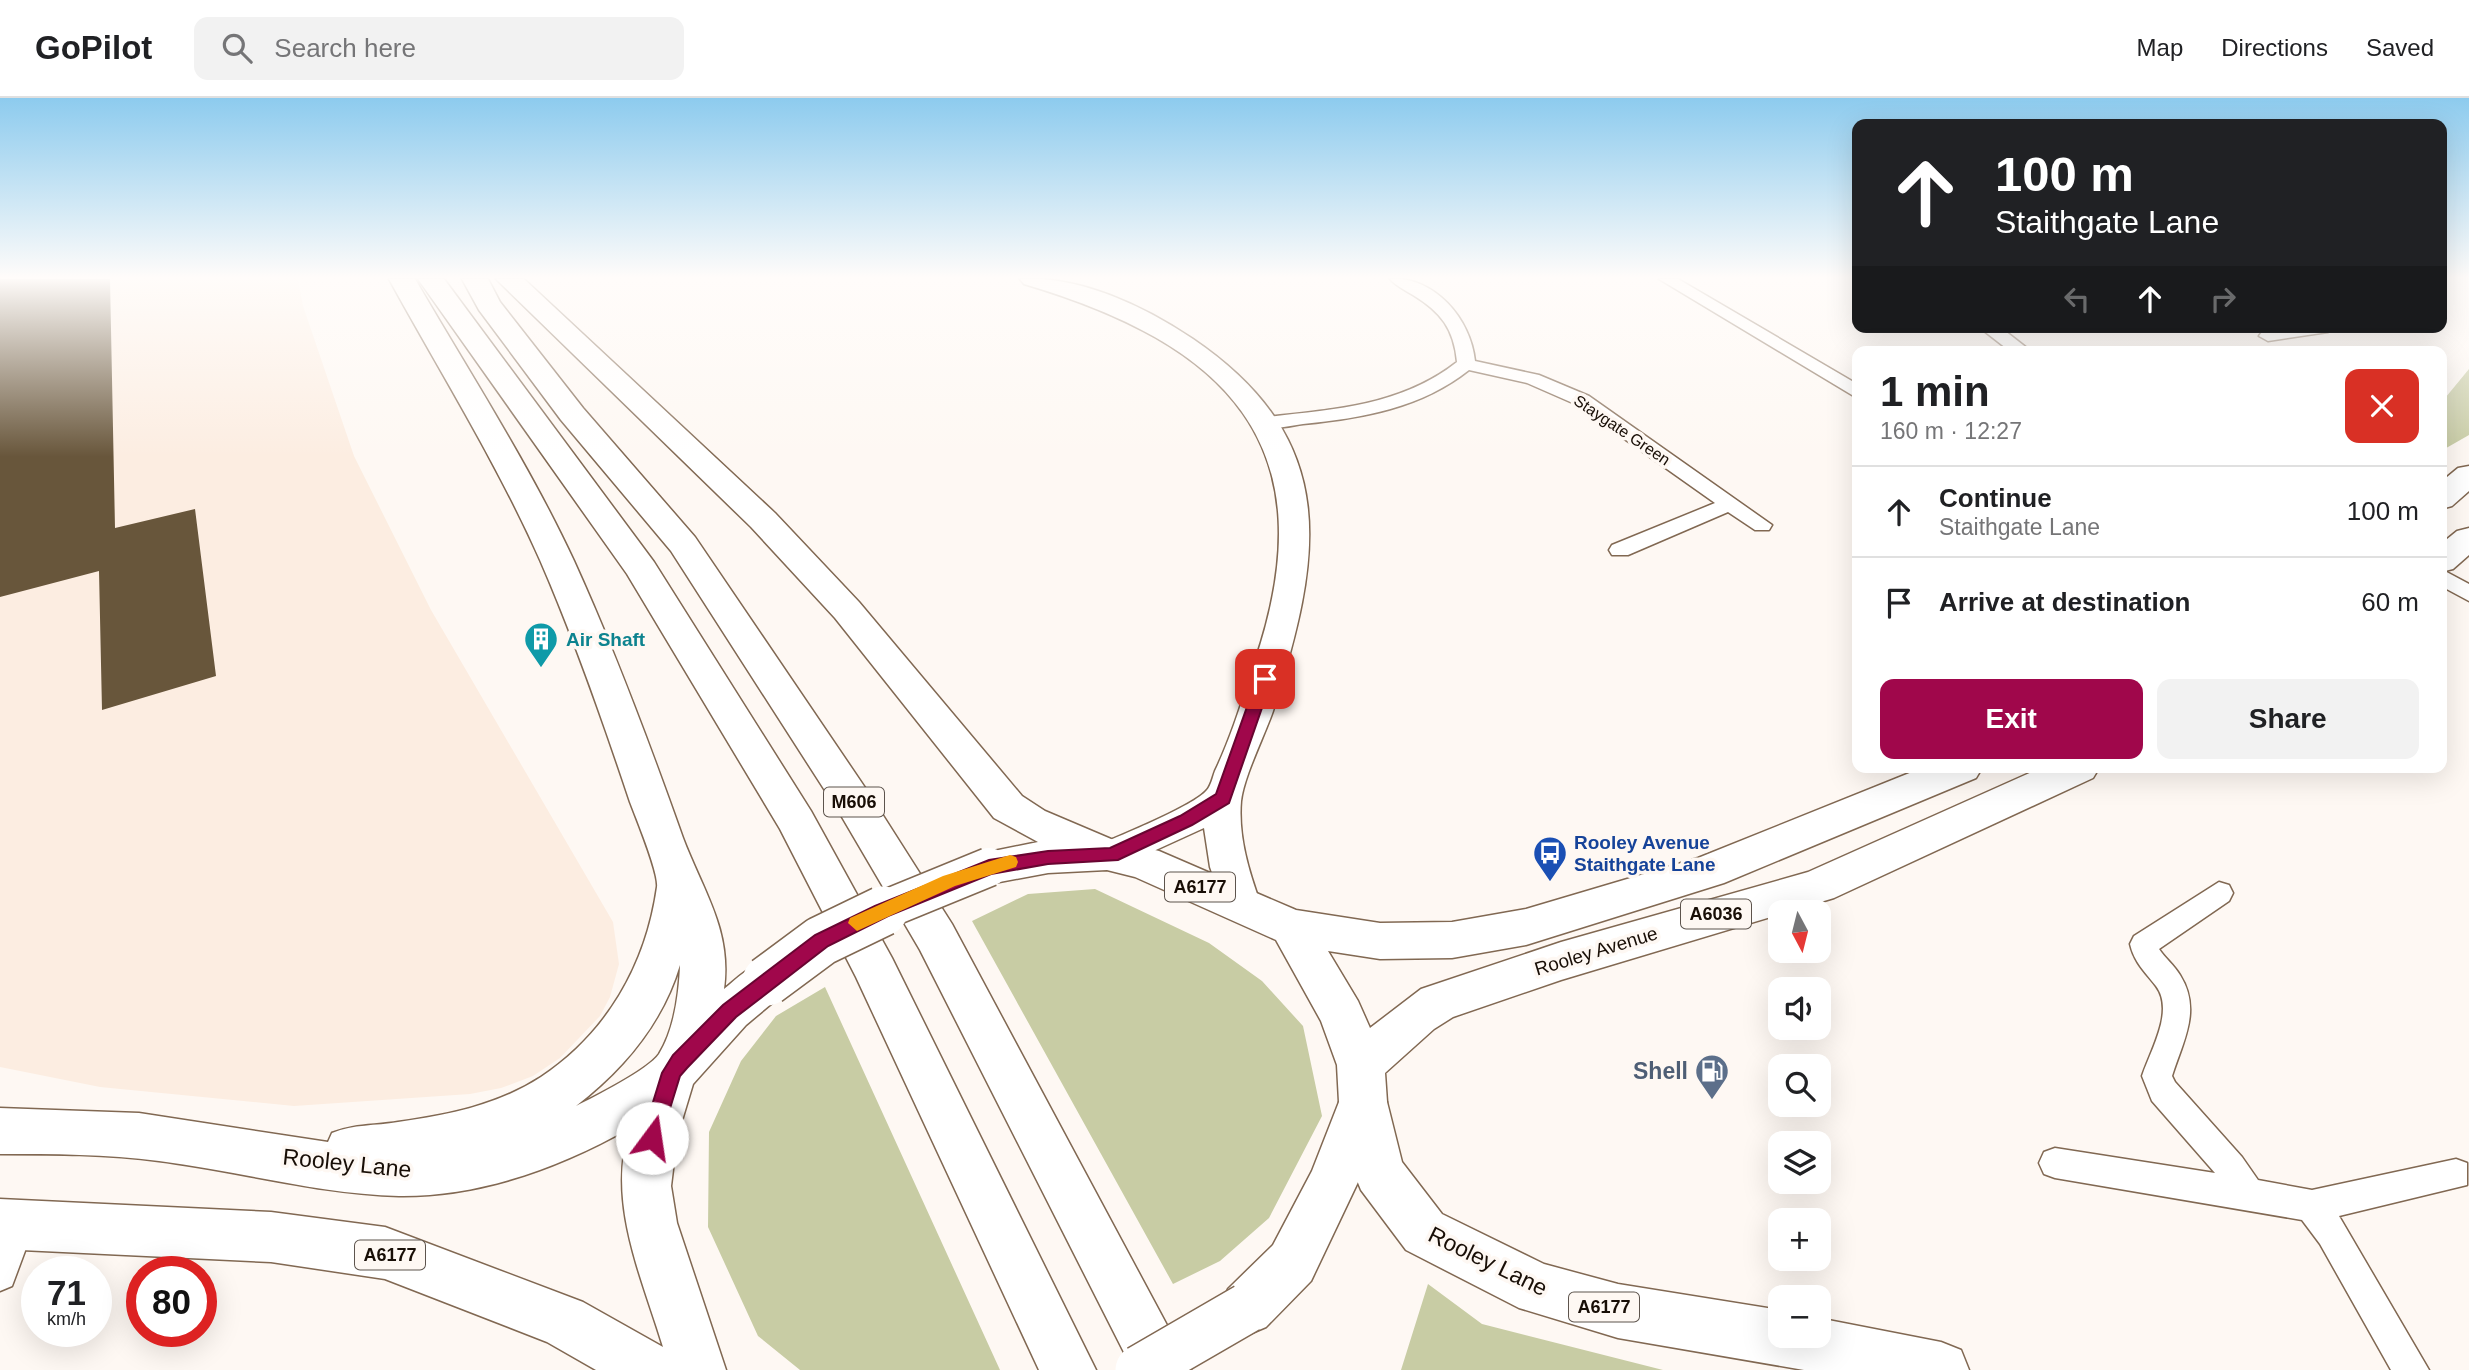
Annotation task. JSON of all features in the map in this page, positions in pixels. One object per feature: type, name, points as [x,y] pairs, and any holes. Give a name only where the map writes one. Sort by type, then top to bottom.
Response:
[{"type":"main road","points":[[436,338],[515,478],[557,561],[632,750],[679,884],[699,924],[703,966],[698,1010],[676,1067]]},
{"type":"main road","name":"M606","points":[[474,338],[642,570],[797,822],[876,971],[1068,1370]]},
{"type":"main road","name":"M606","points":[[514,338],[572,414],[683,544],[856,806],[936,937],[1163,1370]]},
{"type":"main road","points":[[572,338],[763,520],[846,610],[1008,807],[1031,822],[1110,854]]},
{"type":"main road","points":[[2447,494],[2469,475]]},
{"type":"main road","points":[[2447,556],[2469,537]]},
{"type":"main road","name":"A6036","points":[[1291,927],[1403,942],[1452,940],[1498,934],[1709,871],[1950,773]]},
{"type":"main road","name":"Rooley Avenue","points":[[1362,1084],[1418,1015],[1437,1003],[1561,961],[1819,886],[2068,773]]},
{"type":"main road","name":"A6177","points":[[698,1370],[651,1223],[646,1186],[652,1138],[676,1067],[730,1011],[767,981],[833,935],[950,881],[989,867],[1048,857],[1110,854],[1144,863],[1291,927],[1342,1015],[1362,1084]]},
{"type":"main road","points":[[244,1151],[371,1148],[458,1136],[510,1120],[560,1093],[604,1054],[628,1026],[646,995],[679,884]]},
{"type":"main road","name":"Rooley Lane","points":[[0,1131],[83,1131],[367,1170],[403,1172],[457,1168],[561,1139],[631,1104],[676,1067]]},
{"type":"main road","points":[[1140,1370],[1247,1308],[1292,1263],[1333,1182],[1362,1084]]},
{"type":"main road","name":"Rooley Lane","points":[[1362,1084],[1379,1173],[1424,1232],[1538,1289],[1618,1311],[1732,1328],[1941,1370]]},
{"type":"main road","name":"A6177","points":[[10,1224],[271,1237],[385,1253],[564,1321],[649,1370]]},
{"type":"street","points":[[1174,338],[1230,380],[1267,423],[1282,452],[1291,479],[1298,539],[1293,580],[1244,746],[1223,798],[1222,835],[1226,859],[1241,905]]},
{"type":"street","points":[[1267,423],[1398,402],[1448,381],[1466,364],[1462,338]]},
{"type":"street","points":[[1767,338],[1852,389]]},
{"type":"street","name":"Staygate Green","points":[[1466,364],[1533,379],[1582,400],[1762,525]]},
{"type":"street","points":[[1620,550],[1730,504]]},
{"type":"street","points":[[2447,580],[2469,594]]},
{"type":"street","points":[[1110,854],[1194,817],[1223,798]]},
{"type":"street","points":[[2218,893],[2144,944],[2145,954],[2171,985],[2178,1006],[2176,1025],[2157,1076],[2163,1091],[2231,1168],[2248,1194]]},
{"type":"street","points":[[2055,1163],[2312,1206],[2456,1174]]},
{"type":"street","points":[[2312,1206],[2332,1233],[2411,1370]]},
{"type":"street","points":[[0,1274],[10,1224]]},
{"type":"shaded area","points":[[0,338],[314,338],[354,456],[431,610],[613,922],[619,964],[610,997],[600,1016],[560,1058],[533,1076],[501,1088],[470,1094],[294,1106],[100,1087],[0,1067]]},
{"type":"green space","points":[[2469,369],[2469,435],[2447,448],[2447,396]]},
{"type":"green space","points":[[1095,889],[1209,943],[1262,981],[1303,1026],[1322,1116],[1269,1218],[1220,1261],[1173,1284],[972,921],[1028,894]]},
{"type":"green space","points":[[825,987],[1000,1370],[800,1370],[758,1336],[708,1227],[709,1132],[741,1061],[776,1016]]},
{"type":"green space","points":[[1428,1284],[1482,1324],[1663,1370],[1401,1370]]},
{"type":"building","points":[[0,338],[111,338],[115,528],[195,509],[216,676],[102,710],[99,571],[0,597]]},
{"type":"slow traffic","points":[[857,923],[950,881],[1010,862]]},
{"type":"place","name":"Air Shaft","points":[[541,669]]},
{"type":"place","name":"Rooley Avenue Staithgate Lane","points":[[1550,883]]},
{"type":"place","name":"Shell","points":[[1712,1101]]},
{"type":"route","points":[[652,1138],[671,1073],[680,1061],[730,1011],[821,941],[881,911],[989,867],[1048,857],[1112,855],[1186,821],[1223,798],[1244,746],[1265,679]]}]
